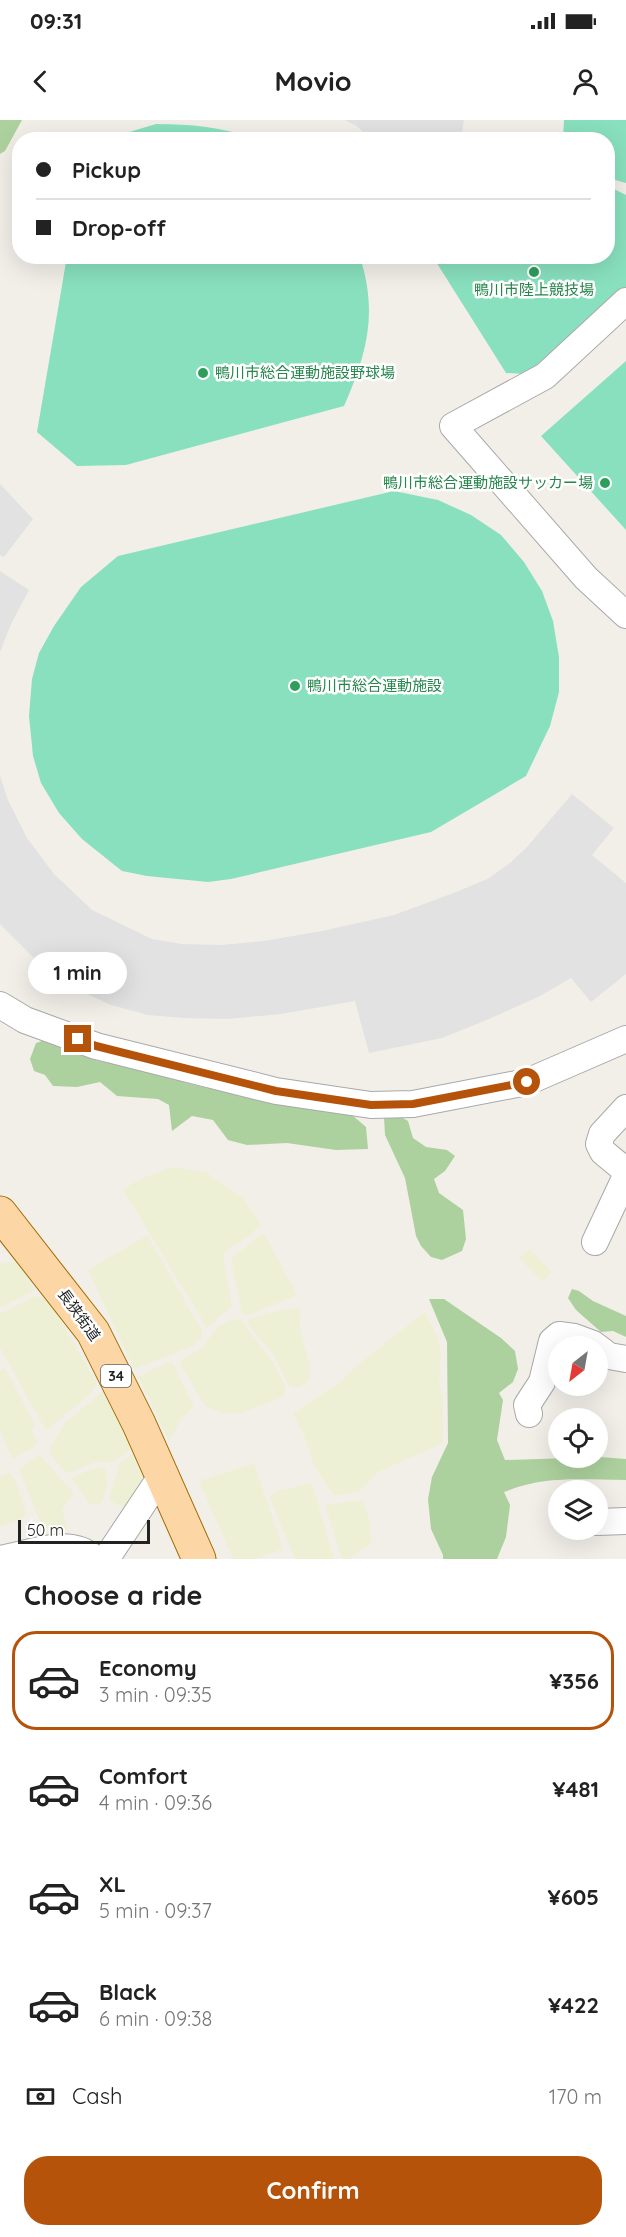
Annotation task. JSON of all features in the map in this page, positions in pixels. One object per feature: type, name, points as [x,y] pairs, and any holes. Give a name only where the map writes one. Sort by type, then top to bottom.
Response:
[{"type":"main road","name":"長狭街道","points":[[0,1213],[93,1332],[162,1475],[199,1559]]},
{"type":"street","points":[[626,301],[544,376],[453,426],[586,578],[626,615]]},
{"type":"street","points":[[0,1005],[25,1020],[96,1046],[276,1091],[371,1105],[413,1104],[527,1082],[623,1044]]},
{"type":"street","points":[[626,1108],[602,1134],[599,1144],[603,1152],[626,1171]]},
{"type":"street","points":[[595,1242],[626,1176]]},
{"type":"street","points":[[529,1414],[527,1406],[542,1382],[552,1341],[559,1335],[574,1337],[593,1344],[609,1356],[626,1359]]},
{"type":"street","points":[[106,1559],[162,1475]]},
{"type":"street","points":[[608,1522],[626,1521]]},
{"type":"street","points":[[0,1558],[34,1550],[72,1547],[87,1551],[95,1559]]},
{"type":"green space","points":[[0,120],[22,120],[15,132],[12,132],[12,138],[5,151],[0,154]]},
{"type":"green space","points":[[564,120],[626,120],[626,183],[615,180],[615,132],[563,132]]},
{"type":"green space","points":[[156,124],[206,127],[231,132],[129,132]]},
{"type":"green space","name":"鴨川市陸上競技場","points":[[615,190],[626,195],[626,287],[526,374],[506,373],[437,264],[615,264]]},
{"type":"green space","name":"鴨川市総合運動施設野球場","points":[[66,264],[362,264],[368,297],[367,333],[359,369],[344,406],[126,465],[77,466],[37,432]]},
{"type":"green space","name":"鴨川市総合運動施設サッカー場","points":[[626,361],[626,530],[541,436]]},
{"type":"green space","name":"鴨川市総合運動施設","points":[[394,491],[438,500],[471,515],[501,535],[524,562],[542,591],[553,621],[559,657],[559,692],[550,726],[526,776],[431,832],[231,879],[208,882],[122,871],[82,839],[59,813],[41,783],[33,756],[29,716],[32,679],[39,653],[54,626],[81,587],[118,556]]},
{"type":"green space","points":[[48,1039],[98,1061],[127,1066],[194,1085],[266,1101],[351,1114],[366,1127],[368,1149],[336,1150],[287,1143],[247,1145],[228,1140],[213,1120],[192,1116],[172,1131],[169,1105],[158,1099],[117,1096],[100,1082],[77,1087],[53,1086],[45,1075],[34,1071],[30,1059],[36,1043]]},
{"type":"green space","points":[[396,1114],[408,1121],[413,1138],[426,1147],[447,1150],[455,1156],[445,1171],[434,1179],[439,1193],[463,1210],[466,1239],[462,1251],[442,1260],[431,1257],[416,1236],[405,1178],[385,1135],[384,1117]]},
{"type":"green space","points":[[171,1167],[206,1172],[243,1198],[261,1224],[223,1255],[232,1306],[207,1328],[123,1190],[136,1181]]},
{"type":"green space","points":[[264,1233],[297,1295],[246,1316],[242,1313],[231,1258]]},
{"type":"green space","points":[[147,1235],[202,1330],[201,1338],[193,1346],[134,1369],[88,1270]]},
{"type":"green space","points":[[530,1248],[552,1273],[542,1282],[519,1258]]},
{"type":"green space","points":[[18,1262],[35,1290],[0,1308],[0,1264]]},
{"type":"green space","points":[[572,1289],[626,1316],[626,1337],[613,1331],[601,1332],[576,1310],[568,1298]]},
{"type":"green space","points":[[35,1296],[48,1298],[97,1383],[89,1395],[46,1431],[0,1348],[0,1314]]},
{"type":"green space","points":[[429,1299],[444,1299],[501,1338],[515,1351],[518,1369],[513,1382],[499,1393],[503,1400],[497,1440],[505,1460],[548,1459],[548,1468],[608,1468],[608,1458],[626,1459],[626,1480],[548,1480],[504,1492],[510,1505],[506,1537],[497,1559],[443,1559],[431,1529],[428,1499],[432,1477],[448,1443],[447,1342]]},
{"type":"green space","points":[[299,1308],[301,1332],[310,1366],[309,1381],[298,1388],[289,1386],[274,1356],[247,1323],[249,1319],[281,1310]]},
{"type":"green space","points":[[425,1312],[438,1338],[441,1355],[439,1379],[443,1401],[443,1443],[378,1472],[360,1491],[336,1496],[329,1490],[313,1464],[304,1435],[293,1413],[336,1385],[367,1357]]},
{"type":"green space","points":[[232,1319],[241,1320],[274,1364],[285,1386],[285,1396],[242,1413],[221,1413],[205,1406],[179,1362],[202,1348],[217,1327]]},
{"type":"green space","points":[[168,1362],[173,1363],[194,1407],[182,1418],[169,1441],[138,1377]]},
{"type":"green space","points":[[5,1368],[35,1425],[32,1430],[37,1442],[33,1448],[12,1459],[0,1430],[0,1370]]},
{"type":"green space","points":[[105,1389],[132,1449],[113,1462],[96,1462],[69,1473],[62,1469],[50,1454],[51,1445],[65,1423]]},
{"type":"green space","points":[[39,1454],[74,1493],[62,1510],[68,1528],[59,1538],[47,1538],[19,1470]]},
{"type":"green space","points":[[132,1454],[143,1478],[127,1509],[109,1500],[119,1464]]},
{"type":"green space","points":[[254,1463],[283,1549],[255,1559],[233,1559],[199,1481]]},
{"type":"green space","points":[[105,1467],[108,1481],[104,1497],[100,1505],[90,1504],[71,1478],[92,1469]]},
{"type":"green space","points":[[9,1473],[15,1479],[26,1512],[24,1518],[0,1527],[0,1476]]},
{"type":"green space","points":[[310,1483],[334,1559],[295,1559],[269,1496],[278,1491]]},
{"type":"green space","points":[[362,1500],[370,1521],[372,1542],[349,1559],[342,1559],[325,1505]]},
{"type":"shaded area","points":[[345,120],[464,120],[462,132],[363,132]]},
{"type":"shaded area","points":[[0,484],[33,519],[4,557],[0,555]]},
{"type":"shaded area","points":[[0,571],[29,590],[11,624],[0,652]]},
{"type":"shaded area","points":[[0,776],[8,800],[27,838],[54,874],[92,910],[152,939],[182,944],[221,945],[264,941],[322,931],[394,915],[459,891],[489,878],[511,862],[527,847],[572,794],[614,828],[592,855],[626,883],[626,974],[591,1002],[571,978],[540,996],[442,1038],[369,1053],[355,1001],[281,1014],[227,1019],[148,1015],[111,1005],[76,989],[47,971],[0,924]]},
{"type":"place","name":"鴨川市陸上競技場","points":[[534,272]]},
{"type":"place","name":"鴨川市総合運動施設野球場","points":[[203,373]]},
{"type":"place","name":"鴨川市総合運動施設サッカー場","points":[[605,483]]},
{"type":"place","name":"鴨川市総合運動施設","points":[[295,686]]},
{"type":"route","points":[[78,1039],[96,1046],[276,1091],[371,1105],[413,1104],[527,1082]]}]
